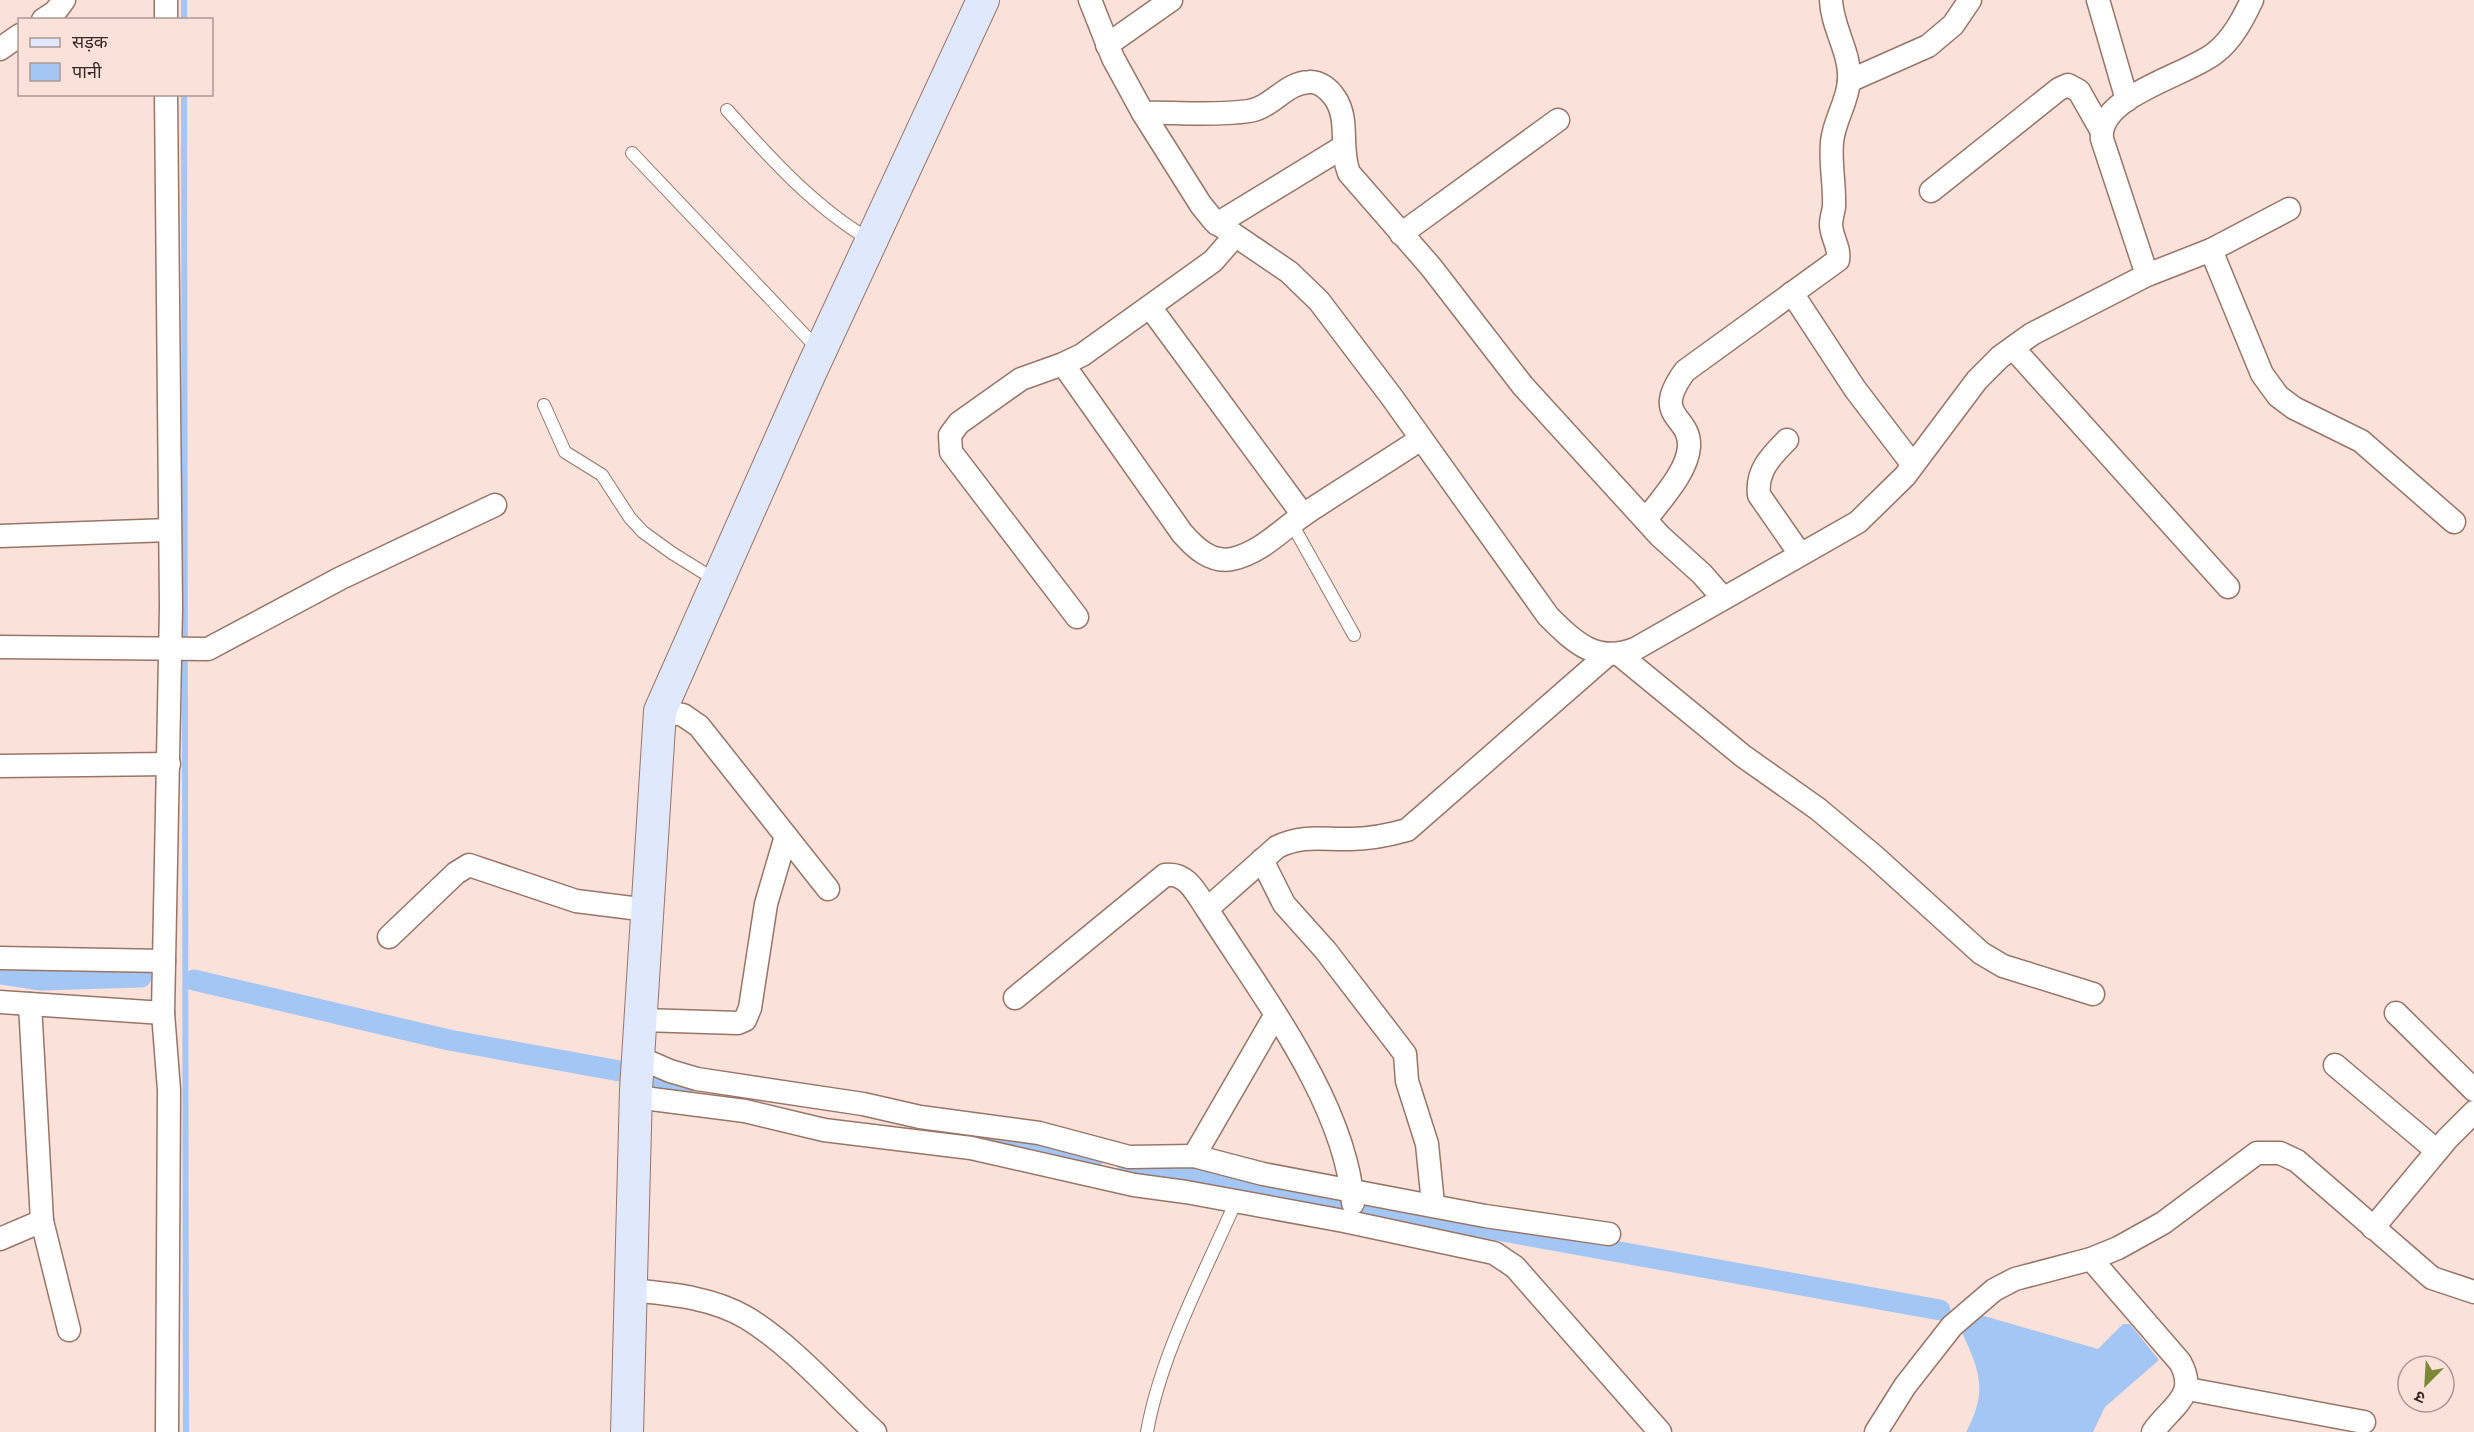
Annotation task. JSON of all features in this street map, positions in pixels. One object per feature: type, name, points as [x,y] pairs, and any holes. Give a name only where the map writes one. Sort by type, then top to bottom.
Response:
[{"type":"street","points":[[46,18],[55,12],[64,0]]},
{"type":"street","points":[[166,0],[166,18]]},
{"type":"street","points":[[627,1432],[638,1079],[660,711],[820,351],[983,0]]},
{"type":"street","points":[[1090,0],[1107,45],[1143,113],[1201,205],[1226,230],[1289,272],[1319,301],[1548,616],[1578,642],[1613,655],[1858,843],[1981,953],[2003,966],[2093,994]]},
{"type":"street","points":[[1107,45],[1171,0]]},
{"type":"street","points":[[1646,520],[1682,469],[1688,452],[1687,433],[1676,419],[1670,404],[1672,388],[1685,371],[1838,260],[1840,250],[1832,235],[1831,222],[1834,206],[1832,143],[1835,123],[1849,81],[1848,64],[1832,16],[1831,0]]},
{"type":"street","points":[[1849,81],[1928,46],[1953,25],[1970,0]]},
{"type":"street","points":[[2098,0],[2127,100]]},
{"type":"street","points":[[2100,128],[2108,114],[2127,100],[2214,54],[2239,11],[2252,0]]},
{"type":"street","points":[[0,49],[18,36]]},
{"type":"street","points":[[1143,113],[1250,111],[1269,104],[1293,84],[1312,81],[1327,88],[1336,99],[1343,116],[1343,158],[1349,173],[1523,386],[1646,520],[1723,598]]},
{"type":"street","points":[[1931,192],[2059,89],[2068,85],[2079,91],[2100,128],[2146,275]]},
{"type":"street","points":[[166,96],[170,530],[182,649],[169,764],[163,1013],[170,1089],[167,1432]]},
{"type":"street","points":[[1401,234],[1558,120]]},
{"type":"street","points":[[1077,617],[951,452],[950,435],[959,423],[1021,379],[1063,364],[1150,307],[1213,261],[1226,230],[1342,147]]},
{"type":"street","points":[[1206,909],[1277,846],[1306,837],[1351,839],[1388,836],[1407,830],[1613,655],[1635,649],[1858,522],[1887,496],[1977,380],[2032,334],[2146,275],[2211,250],[2289,209]]},
{"type":"street","points":[[2211,250],[2262,374],[2278,396],[2294,408],[2361,441],[2454,522]]},
{"type":"street","points":[[1792,293],[1859,395],[1912,465]]},
{"type":"street","points":[[1150,307],[1298,519]]},
{"type":"street","points":[[2013,348],[2228,587]]},
{"type":"street","points":[[1063,364],[1182,533],[1196,550],[1212,557],[1230,559],[1265,545],[1298,519],[1421,439]]},
{"type":"street","points":[[1787,440],[1767,460],[1758,484],[1760,495],[1800,554]]},
{"type":"street","points":[[0,647],[182,649],[216,645],[341,578],[495,505]]},
{"type":"street","points":[[0,536],[170,530]]},
{"type":"street","points":[[660,711],[683,715],[699,726],[828,889]]},
{"type":"street","points":[[0,766],[169,764]]},
{"type":"street","points":[[642,1020],[738,1023],[745,1020],[750,1008],[766,904],[786,836]]},
{"type":"street","points":[[1262,860],[1284,904],[1326,951],[1405,1054],[1407,1081],[1427,1144],[1433,1204]]},
{"type":"street","points":[[389,937],[456,873],[469,865],[576,901],[648,910]]},
{"type":"street","points":[[1015,998],[1165,875],[1180,876],[1188,882],[1206,909],[1311,1076],[1334,1124],[1353,1205]]},
{"type":"street","points":[[0,958],[164,961]]},
{"type":"street","points":[[0,1002],[163,1013]]},
{"type":"street","points":[[30,1004],[42,1221],[69,1330]]},
{"type":"street","points":[[2396,1013],[2474,1090]]},
{"type":"street","points":[[1194,1156],[1275,1016]]},
{"type":"street","points":[[2335,1065],[2437,1151]]},
{"type":"street","points":[[638,1079],[670,1071],[697,1078],[863,1104],[920,1117],[1039,1133],[1129,1157],[1194,1156],[1263,1174],[1478,1248],[1506,1258],[1660,1432]]},
{"type":"street","points":[[638,1079],[745,1111],[825,1130],[971,1148],[1134,1185],[1236,1201],[1353,1205],[1433,1204],[1485,1216],[1609,1234]]},
{"type":"street","points":[[2373,1228],[2437,1151],[2474,1112]]},
{"type":"street","points":[[1876,1432],[1918,1368],[1952,1326],[1977,1302],[2015,1279],[2091,1259],[2118,1248],[2163,1223],[2257,1154],[2280,1153],[2297,1161],[2432,1278],[2474,1292]]},
{"type":"street","points":[[0,1239],[42,1221]]},
{"type":"street","points":[[2091,1259],[2180,1362],[2188,1377],[2188,1389],[2153,1432]]},
{"type":"street","points":[[631,1290],[679,1294],[746,1317],[791,1353],[875,1432]]},
{"type":"street","points":[[2188,1389],[2364,1422]]},
{"type":"lane","points":[[727,110],[770,158],[839,222],[871,241]]},
{"type":"lane","points":[[632,153],[820,351]]},
{"type":"lane","points":[[544,405],[565,452],[602,475],[630,518],[643,532],[672,554],[718,582]]},
{"type":"lane","points":[[1298,519],[1354,635]]},
{"type":"lane","points":[[1148,1432],[1153,1397],[1165,1364],[1236,1201]]},
{"type":"water","points":[[1974,1313],[2098,1349],[2123,1324],[2130,1324],[2159,1360],[2105,1407],[2093,1432],[1966,1432],[1978,1403],[1979,1378],[1976,1365],[1958,1324]]},
{"type":"waterway","points":[[184,0],[184,18]]},
{"type":"waterway","points":[[184,96],[186,1432]]},
{"type":"waterway","points":[[0,974],[41,980],[141,977]]},
{"type":"waterway","points":[[194,980],[449,1040],[686,1083]]},
{"type":"waterway","points":[[953,1132],[1094,1157]]},
{"type":"waterway","points":[[1127,1163],[1940,1310]]}]
